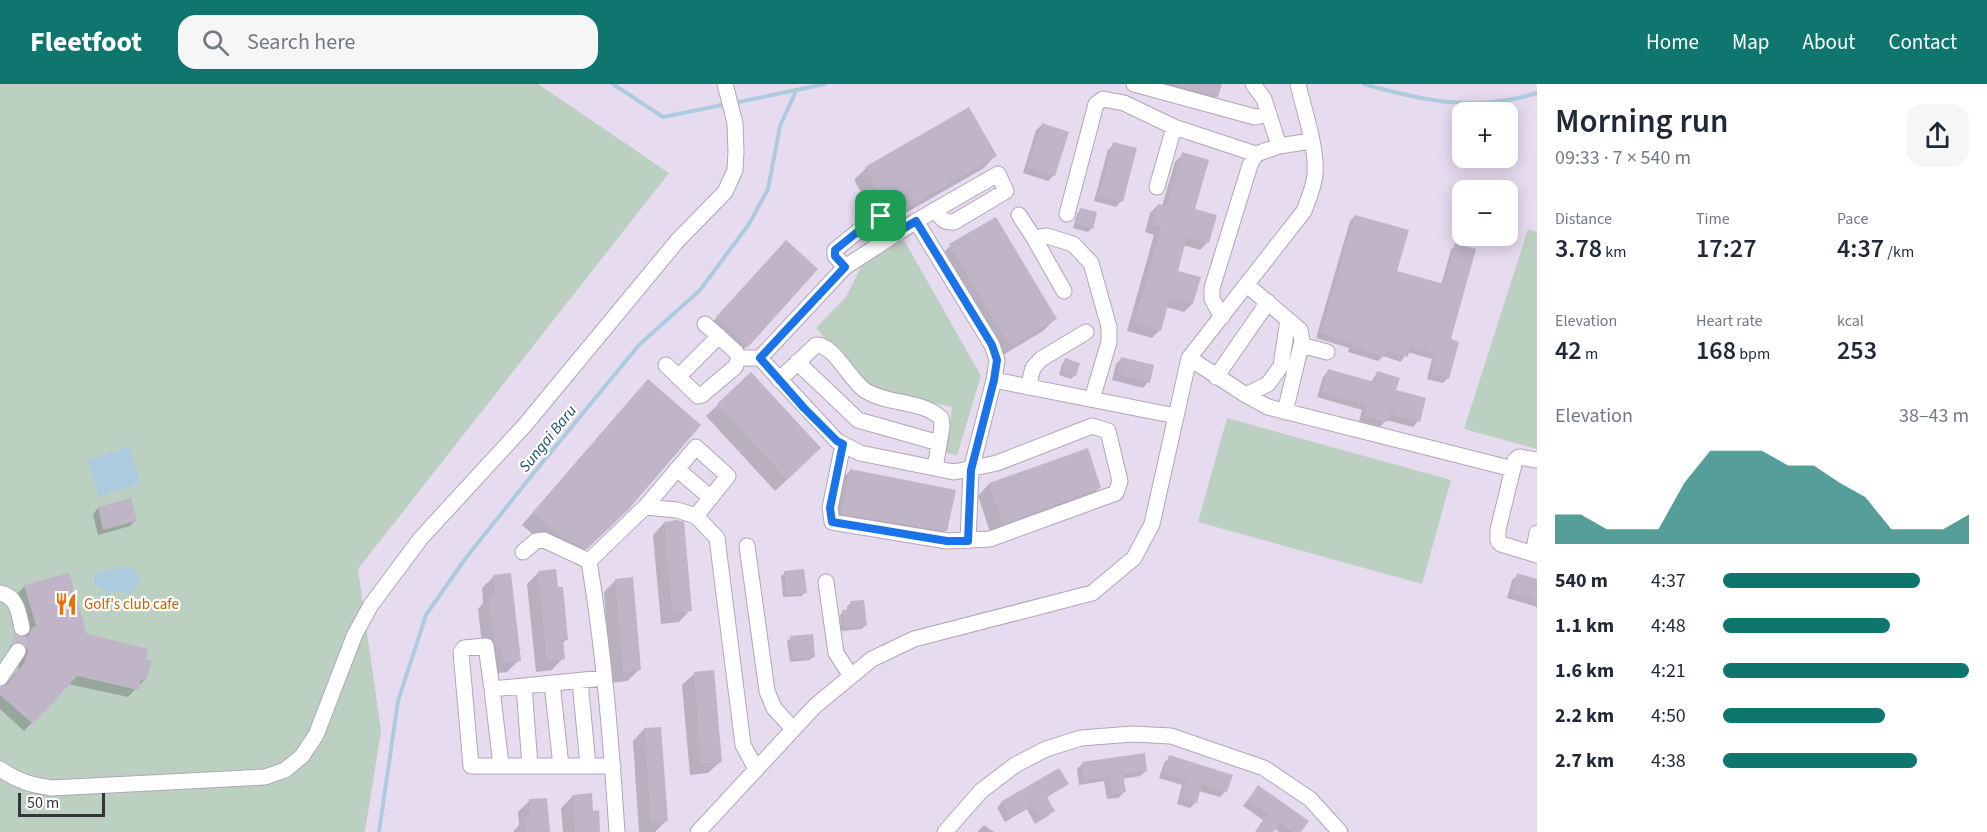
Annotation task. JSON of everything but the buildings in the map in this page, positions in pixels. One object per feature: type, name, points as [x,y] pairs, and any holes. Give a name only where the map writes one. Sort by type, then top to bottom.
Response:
[{"type":"lane","points":[[1134,84],[1255,117],[1269,114]]},
{"type":"lane","points":[[1253,84],[1263,99],[1279,146]]},
{"type":"lane","points":[[699,832],[815,706],[872,659],[914,639],[1092,593],[1134,558],[1152,524],[1189,358],[1304,210],[1312,191],[1315,172],[1311,141],[1298,84]]},
{"type":"lane","points":[[0,769],[12,778],[28,785],[52,788],[265,777],[285,770],[302,756],[316,735],[355,634],[371,605],[421,538],[525,424],[678,240],[725,192],[735,170],[735,123],[725,85]]},
{"type":"lane","points":[[1067,214],[1096,104],[1103,99],[1115,100],[1174,127],[1256,154],[1279,146],[1311,141]]},
{"type":"lane","points":[[1157,187],[1174,127]]},
{"type":"lane","points":[[1222,317],[1212,299],[1212,288],[1256,154]]},
{"type":"lane","points":[[739,358],[760,358],[845,267],[936,209]]},
{"type":"lane","points":[[1019,215],[1064,291]]},
{"type":"lane","points":[[845,267],[835,256],[835,250],[877,216],[885,218],[898,232]]},
{"type":"lane","points":[[916,221],[992,345],[997,360],[971,470],[968,541]]},
{"type":"lane","points":[[1034,238],[1047,236],[1073,244],[1091,263],[1109,327],[1109,342],[1092,399]]},
{"type":"lane","points":[[1247,285],[1300,330],[1301,345],[1285,412]]},
{"type":"lane","points":[[1216,376],[1268,302]]},
{"type":"lane","points":[[1246,395],[1268,384],[1281,366],[1288,320]]},
{"type":"lane","points":[[705,324],[736,352],[739,358]]},
{"type":"lane","points":[[1028,387],[1033,368],[1041,359],[1086,332]]},
{"type":"lane","points":[[678,378],[719,336]]},
{"type":"lane","points":[[779,380],[816,345],[821,345],[829,350],[857,384],[866,391],[936,413],[941,418],[935,468]]},
{"type":"lane","points":[[1301,345],[1327,352]]},
{"type":"lane","points":[[666,365],[695,395],[702,395],[735,367],[739,358]]},
{"type":"lane","points":[[760,358],[837,441],[843,444],[860,453],[954,472],[997,463],[1092,426],[1108,431],[1120,481],[1116,493],[990,539],[947,541],[832,522],[830,508],[843,444]]},
{"type":"lane","points":[[1189,358],[1268,407],[1513,469]]},
{"type":"lane","points":[[797,362],[858,420],[939,443]]},
{"type":"lane","points":[[994,380],[1176,416]]},
{"type":"lane","points":[[589,561],[645,507],[696,447],[728,476],[696,516]]},
{"type":"lane","points":[[1537,460],[1519,457],[1515,460],[1498,530],[1498,541],[1501,544],[1535,554],[1537,533]]},
{"type":"lane","points":[[677,469],[711,498]]},
{"type":"lane","points":[[645,507],[677,510],[696,516],[717,538],[743,745],[756,769]]},
{"type":"lane","points":[[524,552],[534,543],[543,540],[589,561]]},
{"type":"lane","points":[[747,546],[767,691],[774,708],[793,729]]},
{"type":"lane","points":[[589,561],[604,678],[617,832]]},
{"type":"lane","points":[[826,582],[836,653],[851,676]]},
{"type":"lane","points":[[0,593],[7,594],[16,604],[22,628]]},
{"type":"lane","points":[[501,765],[486,646],[464,648],[461,652],[471,766],[613,766]]},
{"type":"lane","points":[[0,678],[18,651]]},
{"type":"lane","points":[[492,688],[604,678]]},
{"type":"lane","points":[[580,681],[588,766]]},
{"type":"lane","points":[[552,683],[561,766]]},
{"type":"lane","points":[[524,686],[530,766]]},
{"type":"lane","points":[[945,832],[981,791],[1016,765],[1046,749],[1081,738],[1132,734],[1171,736],[1264,768],[1310,799],[1340,832]]},
{"type":"green space","points":[[0,84],[538,84],[669,173],[358,569],[381,731],[365,832],[0,832]]},
{"type":"green space","points":[[1528,229],[1537,232],[1537,449],[1464,429]]},
{"type":"green space","points":[[904,240],[981,376],[957,455],[946,453],[952,407],[871,390],[816,328],[846,297],[862,265]]},
{"type":"green space","points":[[1227,418],[1451,480],[1422,584],[1198,522]]},
{"type":"water","points":[[129,447],[140,483],[99,497],[88,460]]},
{"type":"water","points":[[124,567],[136,572],[140,580],[137,587],[128,594],[110,590],[109,596],[112,599],[109,604],[101,604],[99,597],[105,594],[106,590],[94,585],[97,573]]},
{"type":"waterway","points":[[613,84],[663,117],[727,104]]},
{"type":"waterway","points":[[734,103],[825,84]]},
{"type":"waterway","points":[[1364,84],[1407,95],[1450,102],[1493,102],[1537,93]]},
{"type":"waterway","name":"Sungai Baru","points":[[379,832],[398,701],[426,615],[465,559],[639,345],[700,290],[749,224],[768,189],[780,126],[796,91]]},
{"type":"tunnel","points":[[18,651],[22,628]]},
{"type":"place","name":"Golf's club cafe","points":[[66,604]]},
{"type":"route","points":[[877,216],[881,216],[898,232],[916,221],[992,345],[997,360],[971,470],[968,541],[947,541],[832,522],[830,508],[843,444],[837,441],[804,408],[760,358],[845,267],[835,256],[835,250],[877,216]]}]
